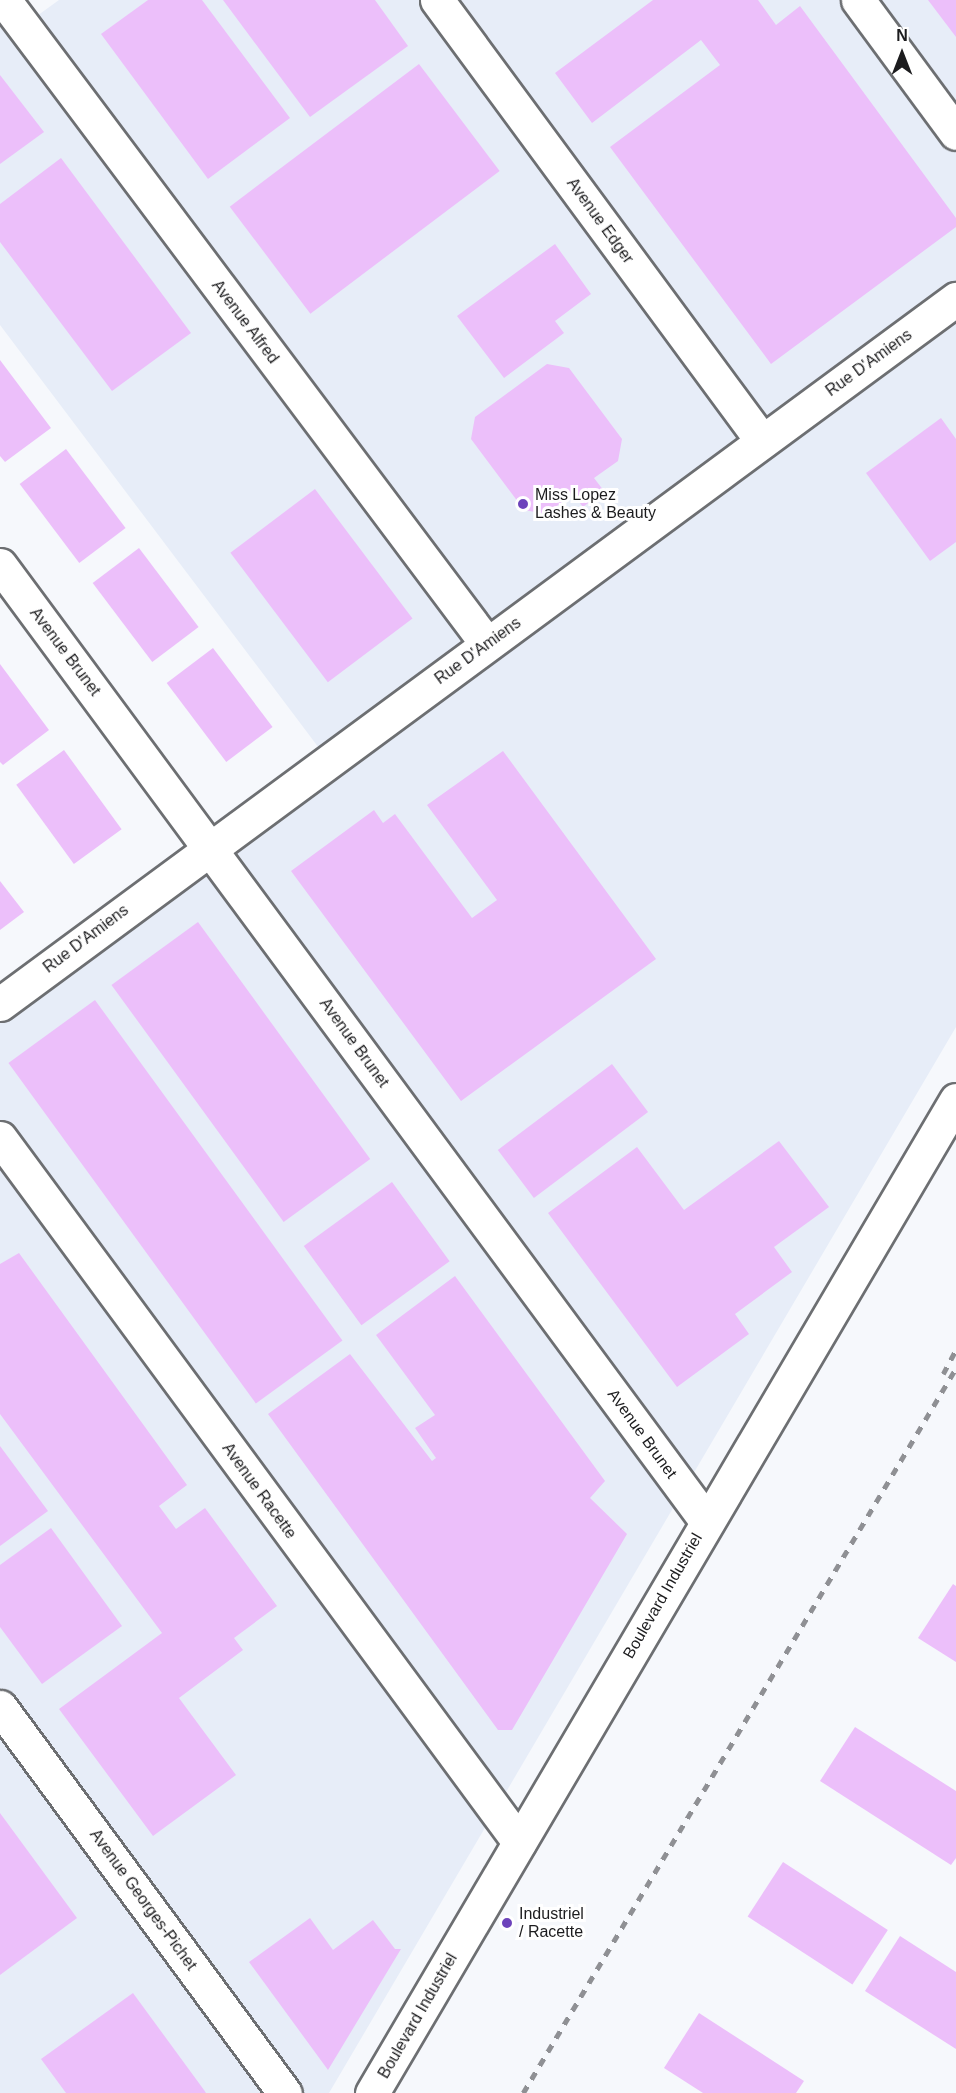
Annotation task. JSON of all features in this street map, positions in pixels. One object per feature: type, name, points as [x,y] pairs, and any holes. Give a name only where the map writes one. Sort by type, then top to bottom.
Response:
[{"type":"street","name":"Avenue Alfred","points":[[3,0],[487,644]]},
{"type":"street","name":"Avenue Edger","points":[[437,0],[762,441]]},
{"type":"street","points":[[858,0],[956,133]]},
{"type":"street","name":"Rue D'Amiens","points":[[0,1004],[209,846],[956,299]]},
{"type":"street","name":"Avenue Brunet","points":[[0,565],[707,1522]]},
{"type":"street","name":"Boulevard Industriel","points":[[372,2093],[956,1100]]},
{"type":"street","name":"Avenue Racette","points":[[0,1138],[519,1842]]},
{"type":"street","name":"Avenue Georges-Pichet","points":[[0,1707],[285,2093]]},
{"type":"shaded area","points":[[0,0],[23,26],[59,0],[956,0],[956,1027],[329,2093],[0,2093],[0,1004],[328,760],[0,325]]},
{"type":"building","points":[[148,0],[202,0],[290,118],[208,179],[101,34]]},
{"type":"building","points":[[223,0],[375,0],[408,46],[310,117]]},
{"type":"building","points":[[653,0],[758,0],[776,25],[800,6],[956,218],[956,227],[771,364],[610,147],[720,65],[701,40],[592,123],[555,73]]},
{"type":"building","points":[[928,0],[956,0],[956,37]]},
{"type":"building","points":[[419,64],[500,171],[310,314],[230,207]]},
{"type":"building","points":[[0,75],[44,132],[0,164]]},
{"type":"building","points":[[61,158],[191,333],[112,391],[0,242],[0,204]]},
{"type":"building","points":[[555,244],[591,294],[555,321],[564,333],[504,378],[457,316]]},
{"type":"building","points":[[0,360],[51,428],[5,462],[0,456]]},
{"type":"building","points":[[547,364],[569,368],[622,439],[618,461],[594,478],[604,491],[583,507],[573,494],[546,514],[524,510],[471,439],[475,417]]},
{"type":"building","points":[[941,418],[956,439],[956,542],[930,561],[866,473]]},
{"type":"building","points":[[66,449],[126,528],[79,563],[20,484]]},
{"type":"building","points":[[315,489],[412,618],[328,682],[230,553]]},
{"type":"building","points":[[139,548],[199,627],[152,662],[93,583]]},
{"type":"building","points":[[213,648],[273,727],[226,762],[167,683]]},
{"type":"building","points":[[0,664],[49,730],[3,765],[0,762]]},
{"type":"building","points":[[64,750],[122,829],[74,864],[16,785]]},
{"type":"building","points":[[503,751],[656,959],[461,1101],[291,871],[374,810],[383,823],[395,814],[472,918],[497,900],[427,805]]},
{"type":"building","points":[[0,881],[24,912],[0,930]]},
{"type":"building","points":[[198,922],[370,1159],[284,1222],[111,985]]},
{"type":"building","points":[[95,1000],[342,1341],[256,1403],[8,1063]]},
{"type":"building","points":[[612,1064],[648,1112],[534,1198],[498,1150]]},
{"type":"building","points":[[779,1141],[829,1207],[774,1247],[792,1272],[735,1314],[749,1334],[677,1387],[548,1213],[637,1147],[684,1210]]},
{"type":"building","points":[[392,1182],[450,1261],[361,1325],[304,1246]]},
{"type":"building","points":[[19,1253],[187,1485],[159,1506],[176,1529],[205,1508],[277,1606],[234,1638],[243,1650],[179,1698],[236,1775],[153,1836],[59,1709],[162,1633],[0,1414],[0,1264]]},
{"type":"building","points":[[455,1276],[605,1481],[590,1498],[627,1534],[512,1730],[498,1730],[268,1414],[350,1354],[432,1461],[436,1458],[415,1428],[435,1415],[376,1335]]},
{"type":"building","points":[[0,1446],[48,1511],[0,1546]]},
{"type":"building","points":[[51,1528],[122,1626],[42,1684],[0,1627],[0,1565]]},
{"type":"building","points":[[953,1584],[956,1586],[956,1662],[918,1638]]},
{"type":"building","points":[[855,1727],[956,1791],[956,1858],[951,1865],[820,1781]]},
{"type":"building","points":[[0,1813],[77,1918],[0,1975]]},
{"type":"building","points":[[783,1862],[888,1930],[852,1985],[748,1917]]},
{"type":"building","points":[[310,1918],[333,1950],[373,1920],[395,1949],[401,1949],[328,2070],[249,1962]]},
{"type":"building","points":[[900,1936],[956,1972],[956,2049],[865,1991]]},
{"type":"building","points":[[133,1993],[206,2093],[66,2093],[41,2059]]},
{"type":"building","points":[[699,2013],[804,2081],[796,2093],[703,2093],[664,2068]]},
{"type":"railway","points":[[943,1374],[956,1350]]},
{"type":"railway","points":[[523,2093],[956,1368]]},
{"type":"place","name":"Miss Lopez Lashes & Beauty","points":[[523,504]]},
{"type":"place","name":"Industriel / Racette","points":[[507,1923]]}]
